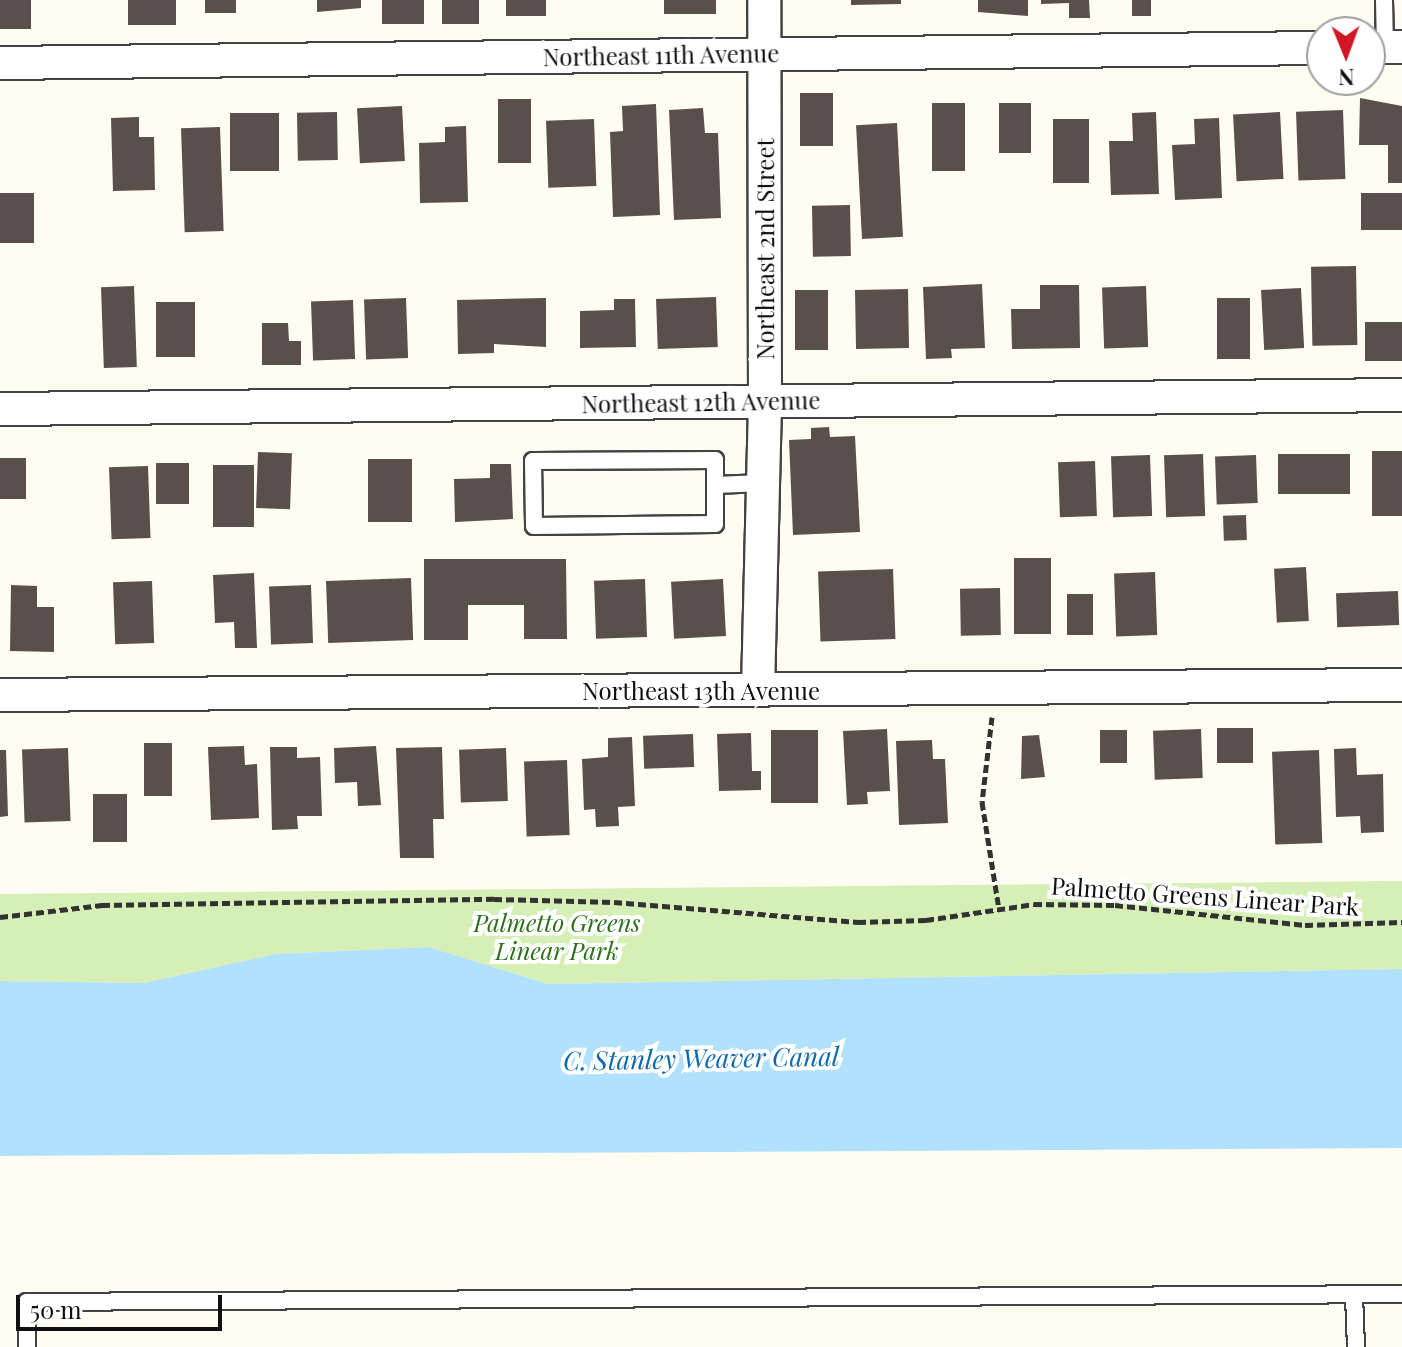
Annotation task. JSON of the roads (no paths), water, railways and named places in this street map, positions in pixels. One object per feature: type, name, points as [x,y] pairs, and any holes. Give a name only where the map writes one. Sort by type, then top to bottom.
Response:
[{"type":"street","name":"Northeast 2nd Street","points":[[758,690],[765,401],[764,0]]},
{"type":"street","name":"Northeast 11th Avenue","points":[[0,63],[1306,48]]},
{"type":"street","name":"Northeast 12th Avenue","points":[[0,409],[1402,395]]},
{"type":"street","name":"Northeast 13th Avenue","points":[[0,695],[1402,685]]},
{"type":"lane","points":[[715,460],[715,485],[715,524],[534,526],[533,461],[715,460]]},
{"type":"lane","points":[[715,485],[763,483]]},
{"type":"lane","points":[[27,1347],[27,1302],[1402,1294]]},
{"type":"lane","points":[[1354,1295],[1356,1347]]},
{"type":"water","name":"C. Stanley Weaver Canal","points":[[429,947],[548,984],[1402,969],[1402,1148],[0,1156],[0,981],[144,983],[275,954]]},
{"type":"park label","name":"Palmetto Greens Linear Park","points":[[557,937]]}]
